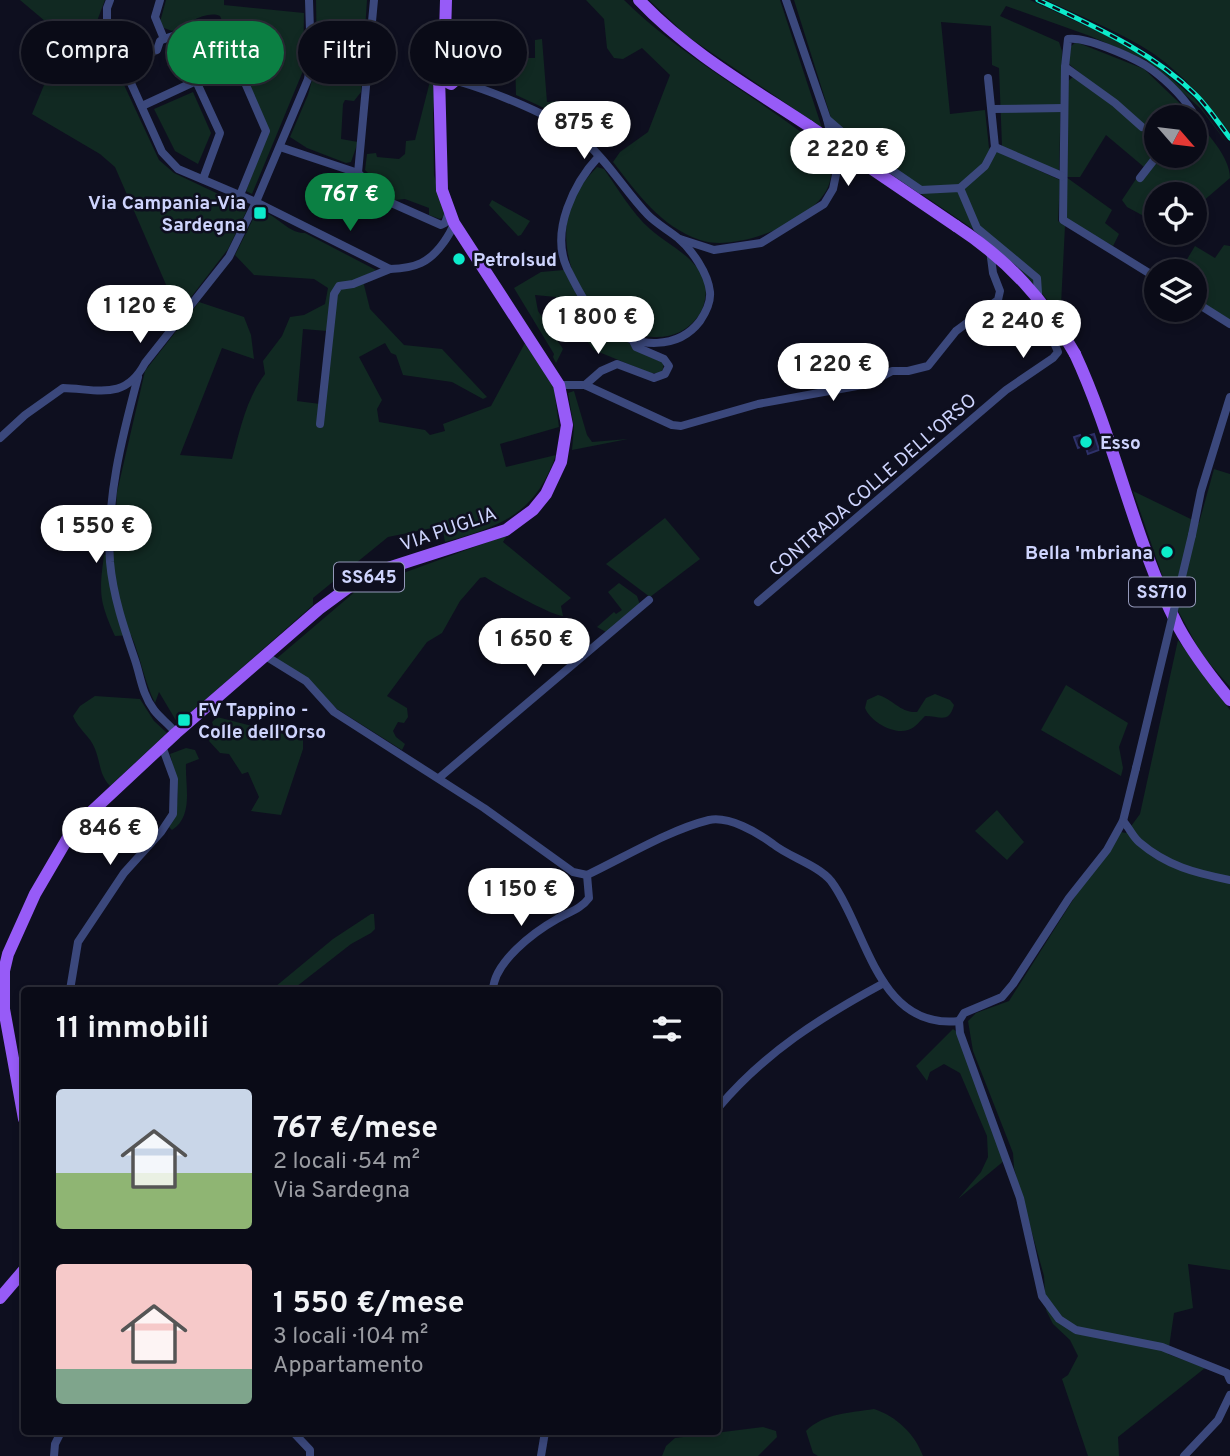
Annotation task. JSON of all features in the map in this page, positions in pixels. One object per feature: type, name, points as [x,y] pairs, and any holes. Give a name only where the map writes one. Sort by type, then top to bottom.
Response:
[{"type":"main road","name":"VIA PUGLIA","points":[[446,0],[446,21]]},
{"type":"main road","name":"SS710","points":[[639,0],[661,23],[691,47],[989,247],[1035,293],[1075,354],[1100,412],[1154,576],[1178,627],[1230,700]]},
{"type":"main road","name":"VIA PUGLIA","points":[[264,655],[353,584],[388,568],[492,537],[519,521],[533,510],[555,477],[565,445],[567,425],[559,385],[466,242],[451,212],[441,177],[441,112],[448,84]]},
{"type":"main road","name":"VIA PUGLIA","points":[[451,212],[458,218],[516,310],[526,333]]},
{"type":"main road","name":"SS645","points":[[21,1102],[4,1009],[4,971],[8,954],[34,894],[73,829],[264,655]]},
{"type":"main road","points":[[0,1298],[21,1274]]},
{"type":"street","points":[[107,21],[110,0]]},
{"type":"street","points":[[160,0],[155,17],[164,40]]},
{"type":"street","points":[[176,733],[156,712],[145,695],[118,608],[110,561],[111,504],[119,454],[138,377],[145,363],[229,257],[280,147],[310,70],[309,0]]},
{"type":"street","points":[[358,173],[374,0]]},
{"type":"street","points":[[680,239],[714,250],[761,243],[824,204],[833,189],[838,165],[827,120],[786,0]]},
{"type":"street","points":[[157,50],[160,41],[211,23],[219,23],[266,131],[240,195]]},
{"type":"street","points":[[1144,270],[1063,220],[1065,67],[1068,39],[1078,37],[1145,65],[1167,83],[1187,105]]},
{"type":"street","points":[[1065,67],[1115,103],[1142,127]]},
{"type":"street","points":[[827,120],[864,151],[921,190],[960,188],[985,166],[995,147],[988,78]]},
{"type":"street","points":[[142,106],[196,81],[220,133],[203,180]]},
{"type":"street","points":[[132,84],[162,152],[178,169],[256,202],[390,269]]},
{"type":"street","points":[[472,84],[550,119],[581,137],[599,156],[649,216],[680,239],[704,270],[711,293],[706,312],[693,330],[673,341],[633,341],[598,319],[564,261],[563,235],[571,195],[599,156]]},
{"type":"street","points":[[992,109],[1064,108]]},
{"type":"street","points":[[280,147],[358,173],[387,201],[429,221],[442,225],[451,212]]},
{"type":"street","points":[[995,147],[1062,176]]},
{"type":"street","points":[[1140,178],[1148,168]]},
{"type":"street","name":"CONTRADA COLLE DELL'ORSO","points":[[758,602],[1006,390],[1058,352],[1038,308],[1037,278],[977,228],[960,188]]},
{"type":"street","points":[[320,424],[334,294],[339,286],[353,284],[390,269],[412,268],[427,262],[445,240],[451,212]]},
{"type":"street","points":[[445,240],[457,234],[466,242]]},
{"type":"street","points":[[559,385],[585,385],[672,425],[681,426],[758,404],[848,385],[868,384],[892,370],[921,370],[928,366],[956,331],[998,300],[1000,291],[993,273],[988,236]]},
{"type":"street","points":[[1207,310],[1230,324]]},
{"type":"street","points":[[585,385],[601,371],[617,364],[654,378],[665,374],[669,366],[667,362],[636,347],[633,341]]},
{"type":"street","points":[[0,438],[25,415],[64,388],[97,392],[115,390],[138,377]]},
{"type":"street","points":[[1230,397],[1201,491],[1123,821],[1107,849],[1069,898],[1013,984],[1002,997],[964,1013],[959,1021],[960,1033],[1019,1195],[1042,1296],[1059,1320],[1076,1330],[1174,1351],[1227,1373],[1230,1380]]},
{"type":"street","points":[[439,778],[649,600]]},
{"type":"street","points":[[264,655],[306,681],[334,712],[439,778],[564,868],[587,875],[711,819],[730,822],[761,835],[788,856],[829,879],[842,900],[865,952],[884,983],[912,1011],[946,1022],[959,1021]]},
{"type":"street","points":[[70,987],[78,942],[124,873],[161,832],[173,814],[174,779],[162,746]]},
{"type":"street","points":[[1123,821],[1138,841],[1168,863],[1189,872],[1230,880]]},
{"type":"street","points":[[493,987],[496,974],[533,936],[555,920],[583,906],[589,898],[587,875]]},
{"type":"street","points":[[721,1104],[741,1080],[822,1016],[884,983]]},
{"type":"street","points":[[1184,1456],[1218,1420],[1230,1395]]},
{"type":"street","points":[[54,1456],[60,1435]]},
{"type":"street","points":[[296,1435],[310,1450],[310,1456]]},
{"type":"street","points":[[541,1456],[544,1435]]},
{"type":"green space","points":[[20,0],[105,0],[97,21],[45,21]]},
{"type":"green space","points":[[166,0],[224,0],[224,5],[304,13],[304,21],[298,21],[298,83],[252,194],[246,191],[269,131],[249,84],[284,84],[284,21],[222,21],[220,16],[209,15],[193,21],[167,21],[167,29],[160,22]]},
{"type":"green space","points":[[316,0],[367,0],[366,21],[316,21]]},
{"type":"green space","points":[[586,0],[624,0],[697,60],[826,151],[830,178],[820,200],[807,212],[772,232],[733,242],[700,240],[661,218],[613,162],[620,152],[648,132],[670,75],[642,48],[623,59],[614,58],[607,48],[604,19]]},
{"type":"green space","points":[[649,0],[780,0],[822,128],[687,36]]},
{"type":"green space","points":[[794,0],[1030,0],[1110,37],[1150,60],[1199,105],[1146,60],[1090,36],[1006,6],[1000,16],[1059,42],[1062,51],[1059,173],[1002,146],[999,68],[992,65],[991,26],[941,22],[950,114],[985,110],[989,148],[1060,180],[1058,221],[1065,226],[1061,305],[1055,308],[1016,265],[976,231],[837,137]]},
{"type":"green space","points":[[1046,0],[1230,0],[1230,133],[1195,90],[1175,71],[1154,54],[1115,32]]},
{"type":"green space","points":[[542,39],[547,102],[562,101],[555,113],[516,95],[516,84],[527,84],[527,58],[535,58],[535,40]]},
{"type":"green space","points":[[1076,42],[1144,69],[1182,105],[1144,105],[1144,167],[1106,135],[1080,177],[1066,177],[1112,210],[1105,223],[1119,234],[1113,246],[1066,220],[1063,215],[1068,81],[1073,77],[1092,91],[1096,86],[1069,64],[1069,48]]},
{"type":"green space","points":[[44,84],[124,84],[159,160],[174,173],[248,208],[228,249],[185,305],[180,307],[174,303],[115,167],[100,154],[32,114]]},
{"type":"green space","points":[[311,84],[362,84],[361,92],[354,101],[345,100],[343,104],[341,139],[358,142],[351,162],[346,163],[307,148],[290,137]]},
{"type":"green space","points":[[429,84],[435,84],[434,175],[446,215],[440,219],[429,215],[429,208],[405,199],[395,200],[365,170],[367,154],[376,153],[377,157],[399,159],[405,154],[406,141],[415,140]]},
{"type":"green space","points":[[193,92],[211,133],[198,164],[175,151],[154,109]]},
{"type":"green space","points":[[1208,135],[1229,170],[1230,178],[1207,198],[1207,182],[1144,182],[1144,216],[1127,207],[1122,200],[1144,167],[1208,168]]},
{"type":"green space","points":[[597,167],[604,169],[643,223],[687,257],[704,279],[706,293],[701,312],[695,321],[679,332],[653,337],[630,332],[609,321],[592,305],[579,285],[570,262],[566,238],[568,214],[577,192]]},
{"type":"green space","points":[[492,200],[530,221],[521,235],[518,236],[489,205]]},
{"type":"green space","points":[[257,211],[270,215],[292,230],[305,233],[376,270],[362,277],[370,309],[404,345],[442,349],[487,397],[483,399],[452,382],[403,375],[396,355],[391,353],[385,343],[359,357],[382,400],[377,409],[379,422],[425,430],[430,435],[445,431],[443,424],[491,406],[525,343],[554,387],[559,427],[500,444],[506,467],[556,455],[538,491],[514,515],[500,523],[445,542],[442,526],[388,537],[313,598],[313,605],[178,724],[159,692],[155,703],[131,635],[115,636],[102,596],[104,555],[114,552],[117,492],[145,371],[199,302],[244,317],[251,335],[254,359],[222,348],[180,455],[232,459],[248,404],[265,374],[263,361],[282,336],[290,317],[304,315],[325,304],[328,288],[314,279],[254,275],[235,255]],"holes":[[[303,329],[327,331],[320,404],[297,401]]]},
{"type":"green space","points":[[1224,245],[1230,246],[1230,321],[1207,307],[1207,259],[1187,259],[1195,246],[1215,258]]},
{"type":"green space","points":[[564,270],[594,321],[627,341],[636,351],[664,363],[662,373],[650,373],[594,350],[557,303],[556,297],[535,295],[538,311],[563,349],[556,363],[554,354],[514,288],[541,272]]},
{"type":"green space","points":[[574,391],[587,435],[592,442],[628,439],[572,450],[574,427],[568,393]]},
{"type":"green space","points":[[1214,469],[1230,474],[1230,687],[1202,655],[1168,592],[1133,491],[1199,523]]},
{"type":"green space","points":[[665,518],[700,559],[650,597],[606,564]]},
{"type":"green space","points":[[507,535],[503,542],[571,598],[561,606],[563,616],[537,606],[485,577],[480,578],[460,601],[442,633],[427,642],[387,696],[407,708],[408,717],[404,723],[398,722],[393,731],[405,744],[402,750],[337,709],[305,677],[276,659],[357,590]]},
{"type":"green space","points":[[619,583],[637,596],[640,605],[606,632],[597,627],[614,612],[616,614],[622,610],[608,592]]},
{"type":"green space","points":[[1178,640],[1230,710],[1230,1270],[1188,1264],[1193,1308],[1174,1313],[1168,1354],[1205,1368],[1118,1437],[1119,1456],[1088,1456],[1062,1379],[1068,1375],[1078,1356],[1070,1340],[1053,1324],[1046,1310],[1044,1276],[1014,1168],[1013,1153],[973,1051],[968,1021],[976,1013],[1009,1001],[1076,895],[1121,832],[1126,833],[1140,814]]},
{"type":"green space","points":[[1066,685],[1128,723],[1119,747],[1123,768],[1121,776],[1041,730]]},
{"type":"green space","points":[[935,694],[950,700],[954,705],[949,715],[943,718],[925,716],[908,730],[883,726],[872,718],[865,708],[867,700],[878,695],[901,708],[917,712],[926,698]]},
{"type":"green space","points":[[95,696],[140,699],[154,721],[167,733],[110,786],[102,773],[93,745],[73,716],[80,706]]},
{"type":"green space","points":[[217,717],[303,739],[303,749],[281,815],[251,811],[259,797],[248,772],[242,774],[229,754],[220,753],[209,741],[214,728],[212,722]]},
{"type":"green space","points":[[186,748],[195,750],[199,759],[186,764],[186,809],[179,824],[172,830],[169,827],[176,809],[177,791],[170,754]]},
{"type":"green space","points":[[997,810],[1024,842],[1007,860],[975,831]]},
{"type":"green space","points":[[374,914],[375,929],[371,933],[351,944],[296,987],[275,987],[333,939]]},
{"type":"green space","points":[[953,1029],[958,1033],[1005,1160],[958,1199],[981,1172],[988,1157],[987,1136],[960,1073],[944,1064],[930,1072],[927,1081],[916,1066]]},
{"type":"green space","points":[[874,1409],[890,1416],[904,1427],[923,1456],[818,1456],[813,1453],[806,1431],[813,1425],[838,1415]]},
{"type":"green space","points":[[763,1427],[776,1431],[777,1437],[758,1456],[662,1456],[666,1446],[675,1438],[721,1435],[721,1432]]},
{"type":"building","name":"Esso","points":[[1094,434],[1099,450],[1088,454],[1085,445],[1078,448],[1074,437]]},
{"type":"tunnel","points":[[153,52],[157,50]]},
{"type":"railway","points":[[1038,0],[1121,41],[1160,65],[1196,95],[1230,138]]},
{"type":"place","name":"Via Campania-Via Sardegna","points":[[260,213]]},
{"type":"place","name":"Petrolsud","points":[[459,259]]},
{"type":"place","name":"Esso","points":[[1086,442]]},
{"type":"place","name":"Bella 'mbriana","points":[[1167,552]]},
{"type":"place","name":"FV Tappino - Colle dell'Orso","points":[[184,720]]}]
